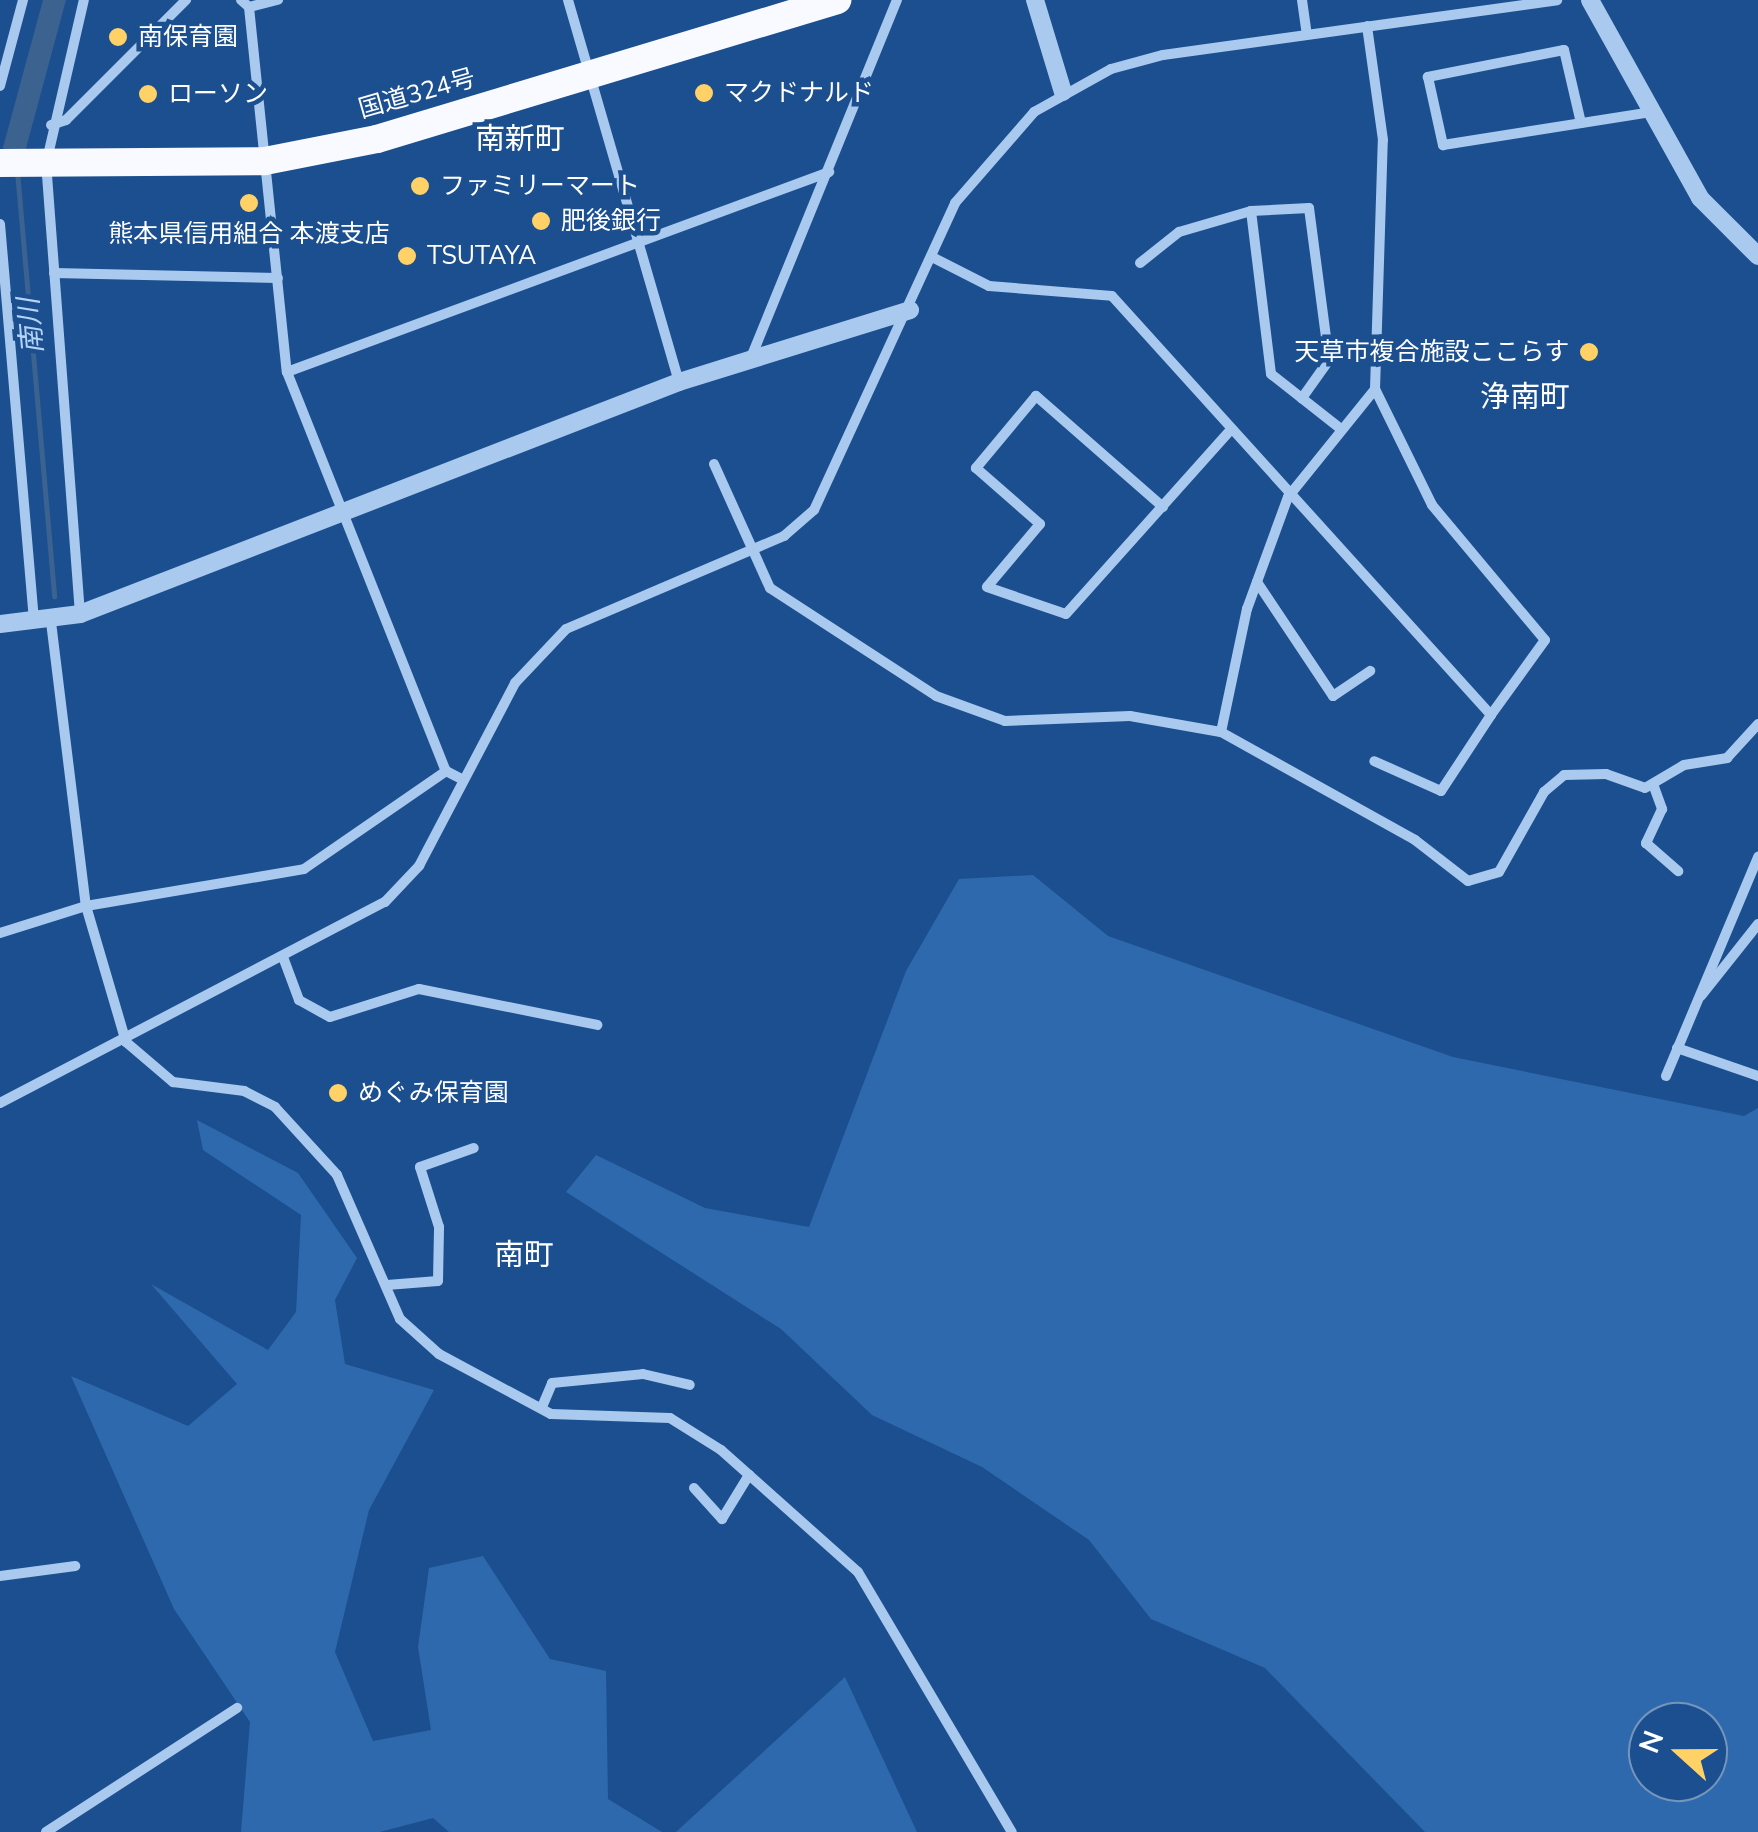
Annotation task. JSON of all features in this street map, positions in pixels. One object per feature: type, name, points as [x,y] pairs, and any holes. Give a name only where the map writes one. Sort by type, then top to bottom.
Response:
[{"type":"highway","name":"国道324号","points":[[0,163],[266,160],[377,139],[838,0]]},
{"type":"street","points":[[0,86],[24,0]]},
{"type":"street","points":[[80,614],[42,164],[84,0]]},
{"type":"street","points":[[51,124],[66,120],[186,0]]},
{"type":"street","points":[[278,0],[245,4],[288,372],[340,518],[446,771],[462,779]]},
{"type":"street","points":[[568,0],[678,382]]},
{"type":"street","points":[[750,361],[897,0]]},
{"type":"street","points":[[1035,0],[1063,92]]},
{"type":"street","points":[[1302,0],[1307,34]]},
{"type":"street","points":[[0,1103],[126,1042],[404,886],[515,683],[566,629],[752,550],[814,510],[932,257],[993,150],[1063,92],[1162,56],[1557,0]]},
{"type":"street","points":[[1590,0],[1700,198],[1758,256]]},
{"type":"street","points":[[1366,26],[1384,140],[1375,389],[1432,506],[1545,640],[1441,792],[1374,761]]},
{"type":"street","points":[[1581,123],[1564,50],[1428,76],[1442,146],[1652,112]]},
{"type":"street","points":[[288,372],[829,172]]},
{"type":"street","points":[[1140,263],[1179,232],[1251,211],[1308,208],[1330,360],[1302,398]]},
{"type":"street","points":[[1251,211],[1271,374],[1341,429]]},
{"type":"street","points":[[0,224],[2,276],[43,622],[86,906],[126,1042],[173,1082],[244,1092],[275,1107],[337,1175],[400,1319],[439,1354],[542,1407],[670,1418],[749,1475],[858,1572],[1012,1832]]},
{"type":"street","points":[[932,257],[989,286],[1112,296],[1228,433],[1491,715]]},
{"type":"street","points":[[54,273],[278,278]]},
{"type":"street","points":[[0,624],[43,622],[80,614],[340,518],[678,382],[910,310]]},
{"type":"street","points":[[1221,732],[1257,582],[1288,497],[1375,389]]},
{"type":"street","points":[[1162,506],[1036,396],[976,468],[1040,524],[987,588],[1066,614],[1228,433]]},
{"type":"street","points":[[714,464],[770,588],[936,696],[1005,721],[1130,716],[1221,732],[1415,840],[1468,880],[1499,872],[1544,792],[1564,775],[1653,784],[1728,758],[1758,724]]},
{"type":"street","points":[[1257,582],[1332,696],[1370,671]]},
{"type":"street","points":[[0,934],[86,906],[304,869],[446,771]]},
{"type":"street","points":[[1653,784],[1662,808],[1646,844],[1678,871]]},
{"type":"street","points":[[1666,1076],[1758,856]]},
{"type":"street","points":[[1694,1004],[1758,924]]},
{"type":"street","points":[[282,957],[300,1000],[330,1018],[419,989],[597,1025]]},
{"type":"street","points":[[1677,1048],[1758,1076]]},
{"type":"street","points":[[387,1285],[438,1281],[439,1227],[420,1166],[474,1148]]},
{"type":"street","points":[[542,1407],[552,1382],[643,1374],[690,1385]]},
{"type":"street","points":[[694,1488],[722,1519],[749,1475]]},
{"type":"street","points":[[0,1576],[75,1566]]},
{"type":"street","points":[[46,1832],[238,1708]]},
{"type":"shaded area","points":[[43,0],[66,0],[25,152],[2,151]]},
{"type":"shaded area","points":[[1033,875],[1108,936],[1453,1057],[1744,1116],[1758,1108],[1758,1832],[1425,1832],[1265,1668],[1151,1619],[1089,1540],[982,1467],[872,1415],[781,1329],[566,1192],[596,1155],[705,1208],[809,1227],[906,971],[959,879]]},
{"type":"shaded area","points":[[197,1120],[298,1173],[357,1258],[335,1300],[345,1364],[434,1390],[369,1510],[335,1652],[373,1741],[431,1730],[418,1647],[429,1568],[483,1556],[550,1659],[606,1671],[608,1799],[662,1832],[449,1832],[433,1818],[380,1832],[241,1832],[250,1722],[174,1609],[71,1376],[188,1426],[237,1384],[151,1284],[268,1350],[296,1312],[301,1215],[203,1150]]},
{"type":"shaded area","points":[[845,1677],[917,1832],[676,1832]]},
{"type":"waterway","name":"南川","points":[[17,171],[54,596]]},
{"type":"place","name":"南保育園","points":[[118,37]]},
{"type":"place","name":"マクドナルド","points":[[704,93]]},
{"type":"place","name":"ローソン","points":[[148,94]]},
{"type":"place","name":"ファミリーマート","points":[[420,186]]},
{"type":"place","name":"熊本県信用組合 本渡支店","points":[[249,203]]},
{"type":"place","name":"肥後銀行","points":[[541,221]]},
{"type":"place","name":"TSUTAYA","points":[[407,256]]},
{"type":"place","name":"天草市複合施設ここらす","points":[[1589,352]]},
{"type":"place","name":"めぐみ保育園","points":[[338,1093]]},
{"type":"district","name":"南新町","points":[[520,140]]},
{"type":"district","name":"浄南町","points":[[1525,398]]},
{"type":"district","name":"南町","points":[[524,1256]]}]
